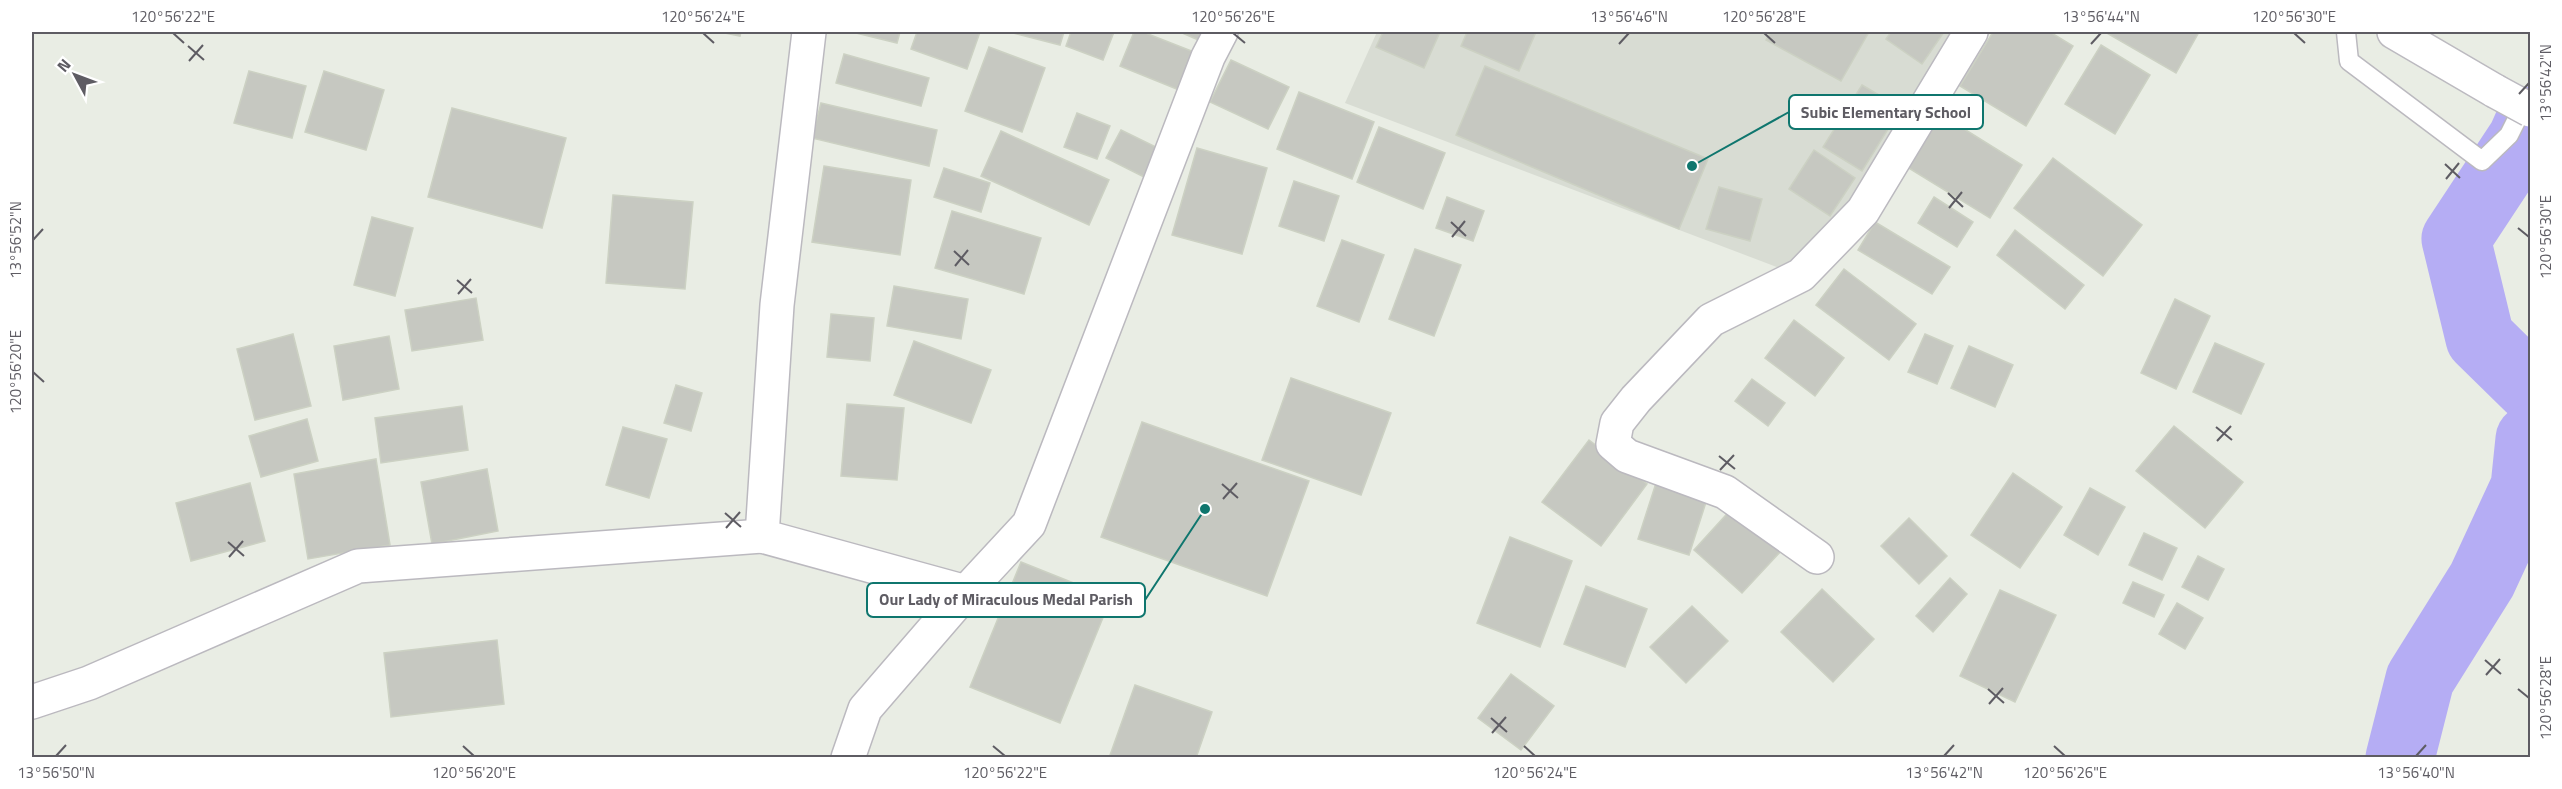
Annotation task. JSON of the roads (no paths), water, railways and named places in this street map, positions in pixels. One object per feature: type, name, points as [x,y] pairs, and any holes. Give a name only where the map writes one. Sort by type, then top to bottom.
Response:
[{"type":"street","points":[[762,537],[777,305],[809,32]]},
{"type":"street","points":[[848,758],[865,709],[966,592],[1029,524],[1204,69],[1221,32]]},
{"type":"street","points":[[1817,557],[1725,492],[1627,456],[1613,444],[1617,423],[1636,399],[1711,320],[1802,275],[1863,211],[1971,32]]},
{"type":"street","points":[[2394,32],[2530,110]]},
{"type":"street","points":[[32,702],[89,683],[358,566],[762,537],[966,592]]},
{"type":"lane","points":[[2346,32],[2349,61],[2482,161],[2509,135],[2530,92]]},
{"type":"waterway","points":[[2530,121],[2522,139],[2456,239],[2480,338],[2530,387]]},
{"type":"waterway","points":[[2400,758],[2420,679],[2482,580],[2525,487],[2530,439]]},
{"type":"place","name":"Subic Elementary School","points":[[1692,166]]},
{"type":"place","name":"Our Lady of Miraculous Medal Parish","points":[[1205,509]]}]
